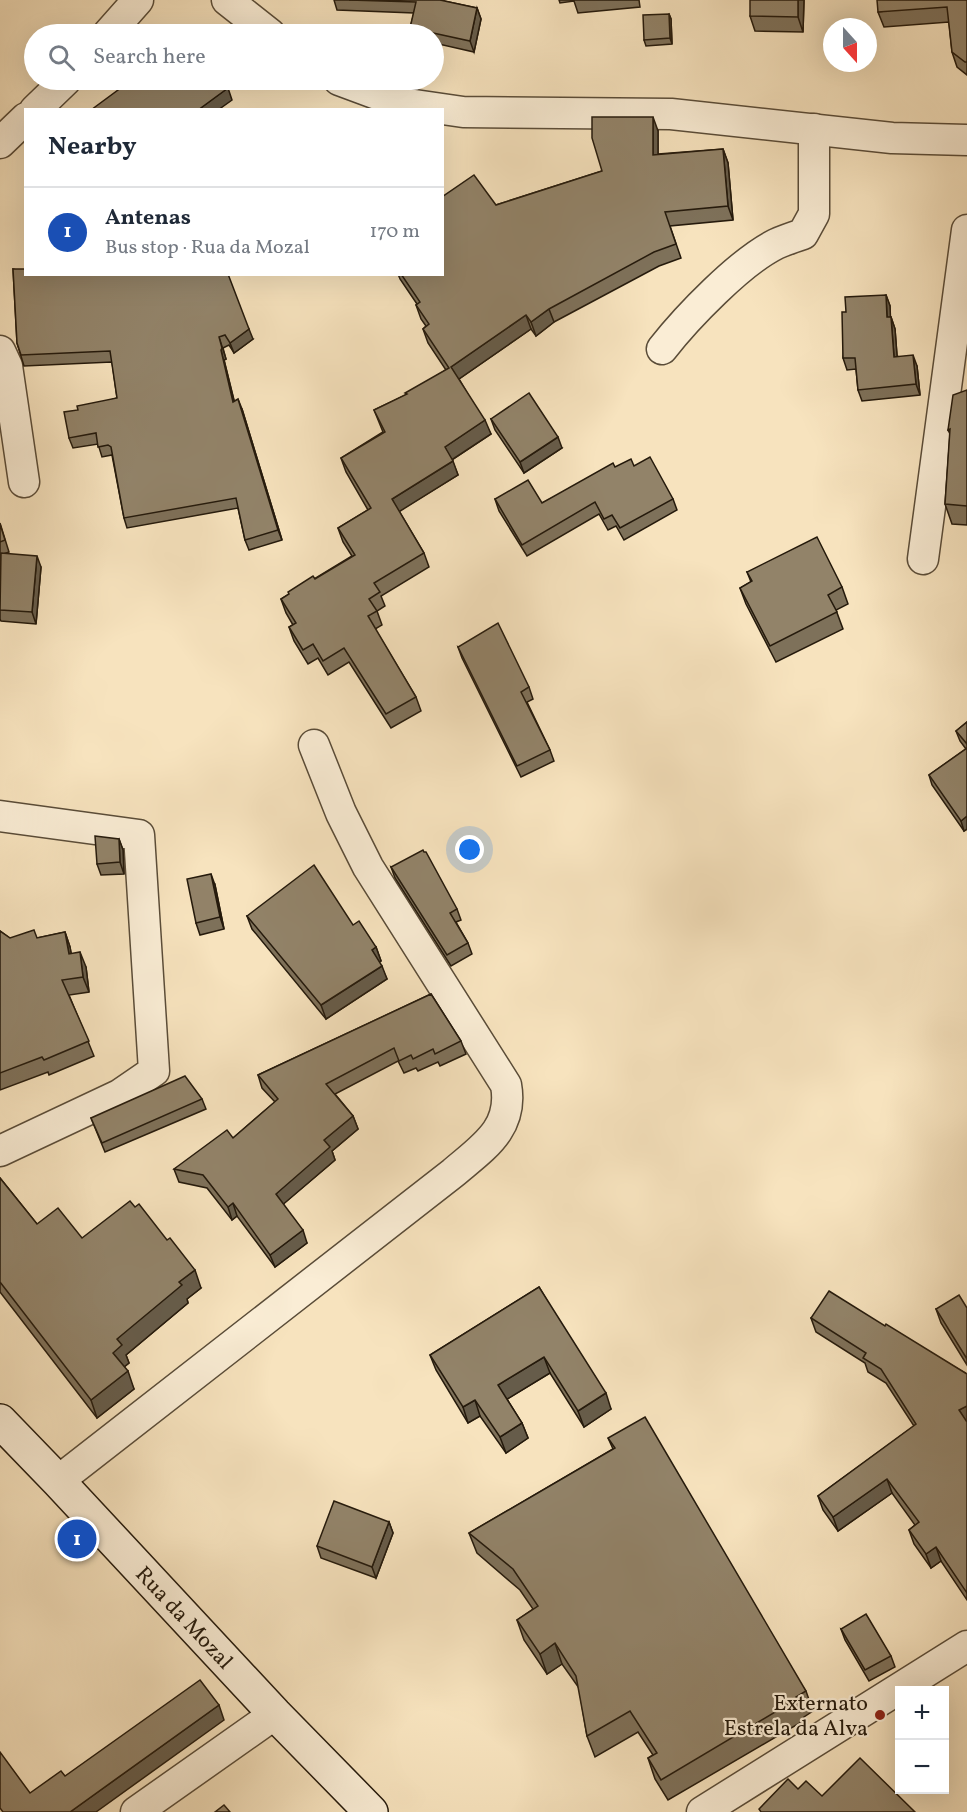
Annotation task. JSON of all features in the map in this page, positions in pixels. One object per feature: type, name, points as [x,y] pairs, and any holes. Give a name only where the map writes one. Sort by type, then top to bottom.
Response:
[{"type":"main road","name":"Rua da Mozal","points":[[0,1421],[58,1480],[275,1714],[371,1812]]},
{"type":"street","points":[[117,24],[138,0]]},
{"type":"street","points":[[227,0],[257,24]]},
{"type":"street","points":[[37,108],[56,90]]},
{"type":"street","points":[[366,90],[401,103],[435,108]]},
{"type":"street","points":[[444,109],[463,112],[671,114],[892,138],[967,140]]},
{"type":"street","points":[[0,143],[24,120]]},
{"type":"street","points":[[662,349],[680,327],[742,268],[776,244],[803,234],[814,214],[814,129]]},
{"type":"street","points":[[923,559],[967,230]]},
{"type":"street","points":[[0,351],[7,366],[24,482]]},
{"type":"street","points":[[58,1480],[453,1173],[492,1140],[505,1119],[509,1102],[506,1086],[368,867],[341,813],[314,745]]},
{"type":"street","points":[[0,816],[139,835],[154,1071],[119,1095],[0,1151]]},
{"type":"street","points":[[702,1812],[967,1647]]},
{"type":"street","points":[[136,1812],[275,1714]]},
{"type":"building","points":[[349,0],[440,0],[477,8],[470,41],[444,35],[444,24],[411,24],[416,2]]},
{"type":"building","points":[[750,0],[798,0],[798,17],[750,16]]},
{"type":"building","points":[[877,0],[967,0],[967,62],[952,52],[947,7],[878,12]]},
{"type":"building","points":[[669,14],[670,38],[644,40],[643,15]]},
{"type":"building","points":[[118,90],[225,90],[201,108],[94,108]]},
{"type":"building","points":[[592,117],[653,117],[653,155],[723,149],[728,206],[665,212],[676,244],[654,252],[549,309],[531,322],[526,315],[451,367],[485,420],[445,447],[453,461],[392,499],[424,553],[374,583],[380,592],[369,599],[377,611],[368,616],[416,697],[386,714],[344,648],[323,661],[313,644],[303,650],[289,627],[296,623],[281,599],[313,576],[315,579],[355,555],[338,528],[371,508],[341,458],[385,432],[374,410],[407,394],[405,393],[449,368],[423,329],[429,324],[416,305],[420,302],[402,276],[444,276],[444,196],[474,175],[496,205],[602,171],[592,138]]},
{"type":"building","points":[[13,269],[24,269],[24,276],[229,276],[249,329],[230,343],[225,335],[219,337],[221,350],[233,402],[238,399],[278,530],[245,540],[236,498],[124,518],[111,447],[108,445],[98,447],[96,433],[69,438],[64,412],[78,410],[77,406],[117,398],[110,351],[21,355],[17,343]]},
{"type":"building","points":[[886,295],[887,317],[891,317],[894,357],[913,355],[916,384],[858,390],[855,358],[843,358],[842,312],[846,312],[845,297]]},
{"type":"building","points":[[967,390],[967,506],[945,504],[950,429],[948,430],[953,395]]},
{"type":"building","points":[[529,393],[558,437],[520,462],[491,419]]},
{"type":"building","points":[[650,457],[673,499],[620,528],[612,515],[604,519],[595,502],[522,545],[495,499],[528,480],[542,503],[613,463],[615,467],[631,459],[634,466]]},
{"type":"building","points":[[0,524],[5,540],[0,542]]},
{"type":"building","points":[[817,537],[842,587],[828,595],[837,612],[770,646],[740,588],[752,581],[747,572]]},
{"type":"building","points":[[1,553],[37,556],[32,612],[0,610]]},
{"type":"building","points":[[498,623],[529,687],[521,692],[550,750],[517,766],[458,647]]},
{"type":"building","points":[[967,722],[967,744],[956,731]]},
{"type":"building","points":[[967,748],[967,816],[961,821],[929,775]]},
{"type":"building","points":[[95,836],[119,839],[120,862],[97,864]]},
{"type":"building","points":[[423,850],[457,909],[450,913],[468,943],[447,955],[391,867]]},
{"type":"building","points":[[314,865],[353,925],[359,921],[376,947],[372,950],[382,966],[321,1005],[247,916]]},
{"type":"building","points":[[211,874],[220,917],[196,923],[187,879]]},
{"type":"building","points":[[34,930],[37,938],[65,932],[69,954],[80,952],[83,977],[62,980],[89,1041],[44,1060],[42,1057],[0,1073],[0,931],[10,938]]},
{"type":"building","points":[[431,994],[461,1041],[435,1054],[433,1049],[413,1059],[411,1055],[399,1061],[394,1048],[326,1084],[353,1116],[324,1140],[330,1147],[276,1194],[303,1230],[270,1255],[233,1203],[228,1207],[203,1175],[174,1169],[227,1130],[233,1138],[278,1099],[258,1075]]},
{"type":"building","points":[[185,1076],[202,1099],[102,1143],[91,1118]]},
{"type":"building","points":[[0,1178],[37,1224],[58,1208],[82,1238],[130,1201],[135,1207],[139,1204],[167,1240],[170,1238],[195,1270],[179,1282],[182,1285],[117,1339],[122,1345],[113,1353],[128,1371],[91,1400],[0,1282]]},
{"type":"building","points":[[539,1287],[606,1393],[578,1411],[544,1357],[498,1385],[522,1423],[500,1437],[475,1400],[463,1407],[430,1355]]},
{"type":"building","points":[[829,1291],[967,1374],[967,1406],[959,1410],[967,1422],[967,1593],[936,1547],[926,1554],[909,1530],[919,1522],[887,1479],[833,1517],[818,1496],[916,1424],[881,1369],[863,1358],[866,1353],[811,1318]]},
{"type":"building","points":[[959,1295],[967,1308],[967,1359],[936,1309]]},
{"type":"building","points":[[645,1417],[806,1691],[796,1697],[797,1699],[661,1780],[648,1758],[657,1753],[630,1711],[587,1736],[576,1676],[555,1643],[540,1654],[517,1620],[538,1606],[513,1569],[469,1533],[615,1448],[608,1438]]},
{"type":"building","points":[[334,1501],[389,1522],[372,1567],[317,1546]]},
{"type":"building","points":[[866,1614],[891,1656],[865,1670],[841,1629]]},
{"type":"building","points":[[200,1680],[219,1705],[70,1812],[3,1812],[0,1808],[0,1752],[30,1793],[61,1771],[65,1776]]},
{"type":"building","points":[[860,1758],[915,1812],[761,1812],[759,1809],[788,1779],[798,1789],[806,1781],[822,1796]]},
{"type":"building","points":[[224,1805],[230,1812],[215,1812]]},
{"type":"place","name":"Antenas","points":[[77,1539]]},
{"type":"place","name":"Externato Estrela da Alva","points":[[880,1715]]}]
